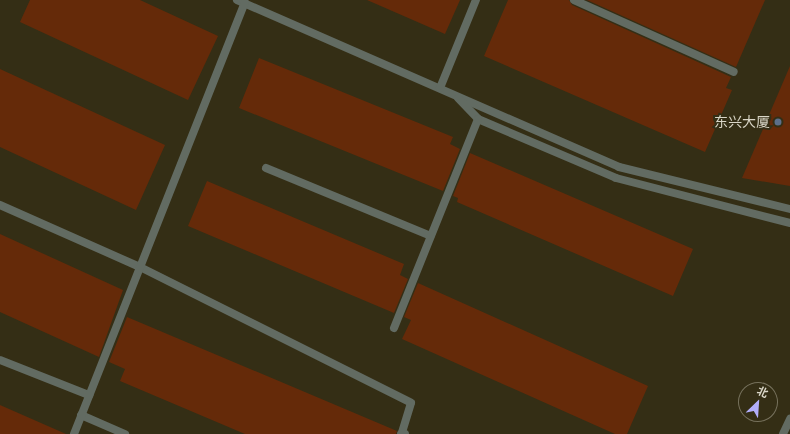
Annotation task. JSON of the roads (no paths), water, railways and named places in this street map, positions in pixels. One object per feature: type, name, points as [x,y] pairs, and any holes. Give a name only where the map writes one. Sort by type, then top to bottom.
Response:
[{"type":"street","points":[[440,88],[476,0]]},
{"type":"street","points":[[574,0],[734,72]]},
{"type":"street","points":[[74,434],[140,267],[241,2],[619,167],[790,209]]},
{"type":"street","points":[[455,95],[478,119],[616,178],[790,223]]},
{"type":"street","points":[[394,328],[478,119]]},
{"type":"street","points":[[266,168],[431,236]]},
{"type":"street","points":[[0,205],[140,267],[411,403],[403,434]]},
{"type":"street","points":[[0,360],[90,394]]},
{"type":"street","points":[[81,415],[125,434]]},
{"type":"street","points":[[783,434],[790,419]]},
{"type":"place","name":"东兴大厦","points":[[778,122]]}]
